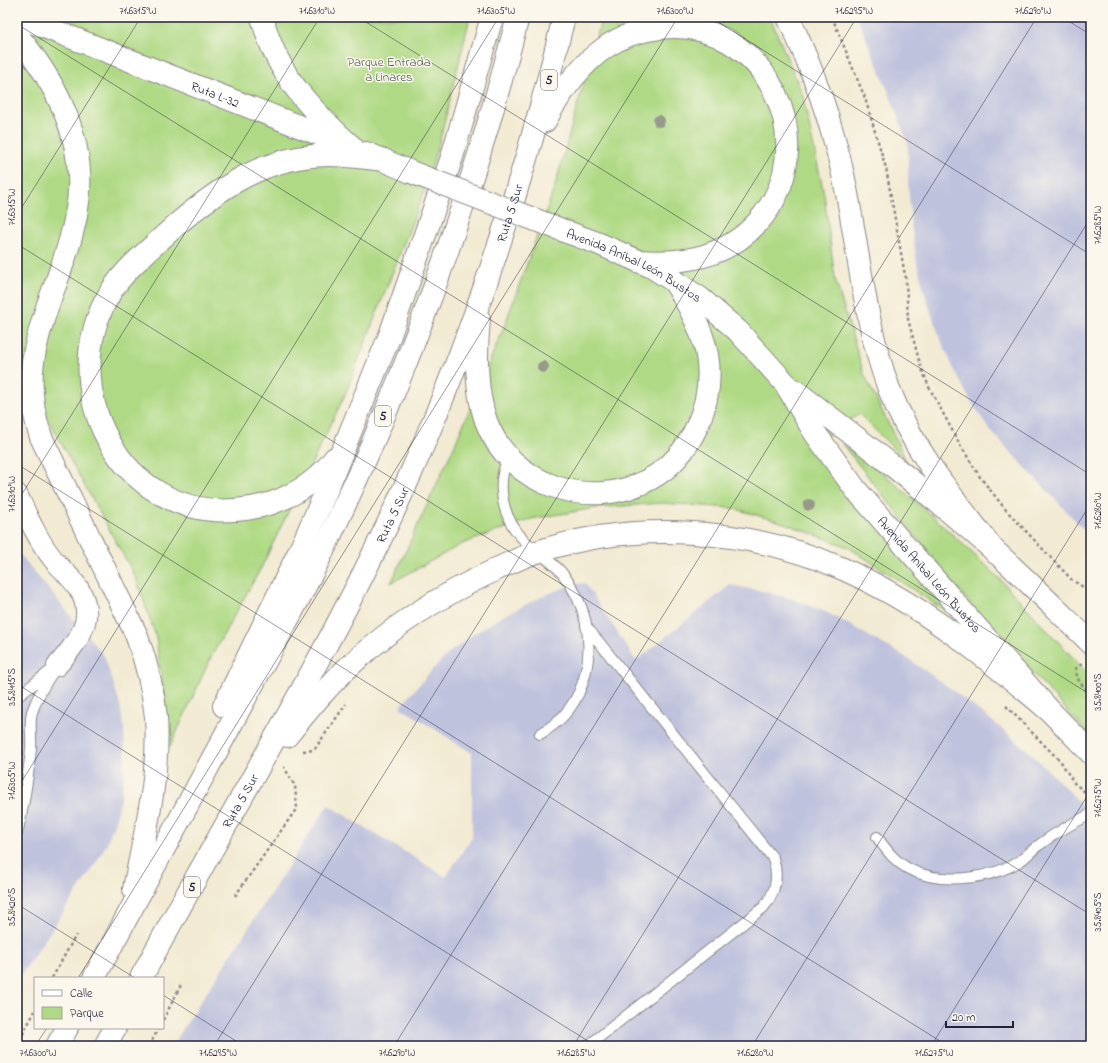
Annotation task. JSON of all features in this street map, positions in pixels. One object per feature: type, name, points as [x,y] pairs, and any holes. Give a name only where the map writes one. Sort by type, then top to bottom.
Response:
[{"type":"main road","name":"Ruta L-32","points":[[19,17],[352,147],[411,172]]},
{"type":"main road","points":[[262,17],[275,55],[293,85],[318,115],[352,147]]},
{"type":"main road","points":[[194,793],[207,748],[221,714],[298,554],[346,443],[390,335],[431,221],[452,157],[492,17]]},
{"type":"main road","name":"5","points":[[95,977],[310,577],[369,451],[422,320],[456,227],[500,86],[518,17]]},
{"type":"main road","name":"Ruta 5 Sur","points":[[142,977],[342,616],[383,534],[432,421],[481,296],[532,142],[564,17]]},
{"type":"main road","points":[[788,17],[811,69],[833,132],[844,180],[874,338],[881,365],[890,390],[915,441],[932,468],[996,552]]},
{"type":"main road","points":[[532,142],[552,107],[576,76],[597,54],[607,46],[629,35],[653,28],[664,27],[690,28],[704,31],[716,35],[740,48],[759,67],[774,88],[779,100],[786,127],[786,168],[770,206],[762,218],[742,237],[720,250],[691,260],[655,262],[638,261]]},
{"type":"main road","points":[[17,35],[51,82],[64,108],[72,130],[77,152],[79,174],[77,214],[35,344],[31,378],[32,406],[41,437],[136,634],[146,661],[152,688],[156,718],[156,748],[153,784],[130,909]]},
{"type":"main road","points":[[346,443],[334,460],[318,476],[304,487],[277,501],[250,508],[222,511],[198,508],[184,504],[160,493],[148,485],[128,469],[113,449],[100,425],[93,400],[90,377],[91,343],[97,322],[105,303],[110,293],[124,274],[178,224],[202,204],[239,178],[263,168],[286,161],[314,156],[330,155],[384,160]]},
{"type":"main road","name":"Avenida Aníbal León Bustos","points":[[411,172],[638,261],[674,281],[700,298],[725,318],[785,383],[861,440],[996,552],[1034,587],[1088,652]]},
{"type":"main road","points":[[481,296],[477,368],[480,396],[487,422],[496,440],[508,458],[528,474],[542,482],[552,487],[582,494],[597,494],[631,487],[650,479],[671,463],[695,432],[704,408],[709,381],[708,356],[696,319],[674,281]]},
{"type":"main road","name":"Avenida Aníbal León Bustos","points":[[785,383],[815,433],[856,490],[1050,710],[1091,753]]},
{"type":"main road","points":[[239,802],[275,752],[323,693],[353,662],[420,610],[447,594],[503,566],[538,551],[576,542],[612,536],[655,532],[679,532],[736,539],[767,544],[817,559],[843,569],[895,596],[941,625],[994,664],[1050,710]]},
{"type":"main road","points":[[57,1046],[66,1029]]},
{"type":"main road","points":[[105,1046],[114,1029]]},
{"type":"street","points":[[17,494],[45,548],[52,559],[79,589],[85,605],[86,612],[84,628],[73,646],[57,666]]},
{"type":"lane","points":[[508,458],[502,476],[501,486],[507,516],[525,541],[551,561],[562,572],[578,599],[586,626],[588,654],[583,683],[578,696],[563,718],[553,727],[540,734]]},
{"type":"lane","points":[[586,626],[773,858],[777,874],[777,882],[774,891],[770,900],[764,907],[588,1046]]},
{"type":"lane","points":[[17,697],[57,666]]},
{"type":"lane","points":[[17,834],[29,775],[32,744],[32,714],[40,692],[57,666]]},
{"type":"lane","points":[[877,836],[886,850],[897,861],[911,870],[936,878],[966,878],[986,874],[1020,860],[1056,834],[1091,814]]},
{"type":"path","points":[[832,17],[865,98],[886,168],[906,281],[908,319],[920,364],[929,387],[959,443],[980,477],[1006,510],[1072,580],[1091,592]]},
{"type":"path","points":[[1088,652],[1076,668],[1076,676],[1080,684],[1091,695]]},
{"type":"path","points":[[235,896],[297,808],[295,786],[275,752],[314,750],[347,703]]},
{"type":"path","points":[[1004,703],[1061,762],[1074,783],[1091,797]]},
{"type":"path","points":[[53,977],[76,935]]},
{"type":"path","points":[[164,1018],[182,983]]},
{"type":"path","points":[[17,1045],[34,1013]]},
{"type":"path","points":[[149,1046],[158,1029]]},
{"type":"shaded area","points":[[857,17],[1091,17],[1091,537],[988,428],[969,398],[953,367],[939,335],[927,301],[917,263],[911,223],[908,184],[908,144],[889,93]]},
{"type":"shaded area","points":[[17,551],[104,656],[120,705],[124,728],[125,751],[121,798],[115,821],[106,845],[93,868],[17,981]]},
{"type":"shaded area","points":[[585,583],[636,661],[730,585],[792,599],[821,610],[843,621],[907,658],[947,686],[1028,751],[1091,815],[1091,1046],[176,1046],[174,1043],[328,805],[446,877],[472,837],[472,753],[400,707],[449,653],[474,634],[501,617],[543,596],[571,585]]},
{"type":"green space","name":"Parque Entrada a Linares","points":[[17,17],[470,17],[441,136],[424,192],[344,397],[261,568],[211,657],[170,747],[156,637],[136,578],[17,364]]},
{"type":"green space","points":[[602,17],[770,17],[802,93],[824,194],[835,279],[864,374],[907,462],[859,414],[812,446],[956,618],[848,547],[784,523],[732,508],[662,503],[596,508],[531,519],[462,544],[391,583],[456,442],[504,327],[554,189]]},
{"type":"green space","points":[[842,444],[882,472],[927,511],[997,576],[1091,677],[1091,737],[976,611]]}]
